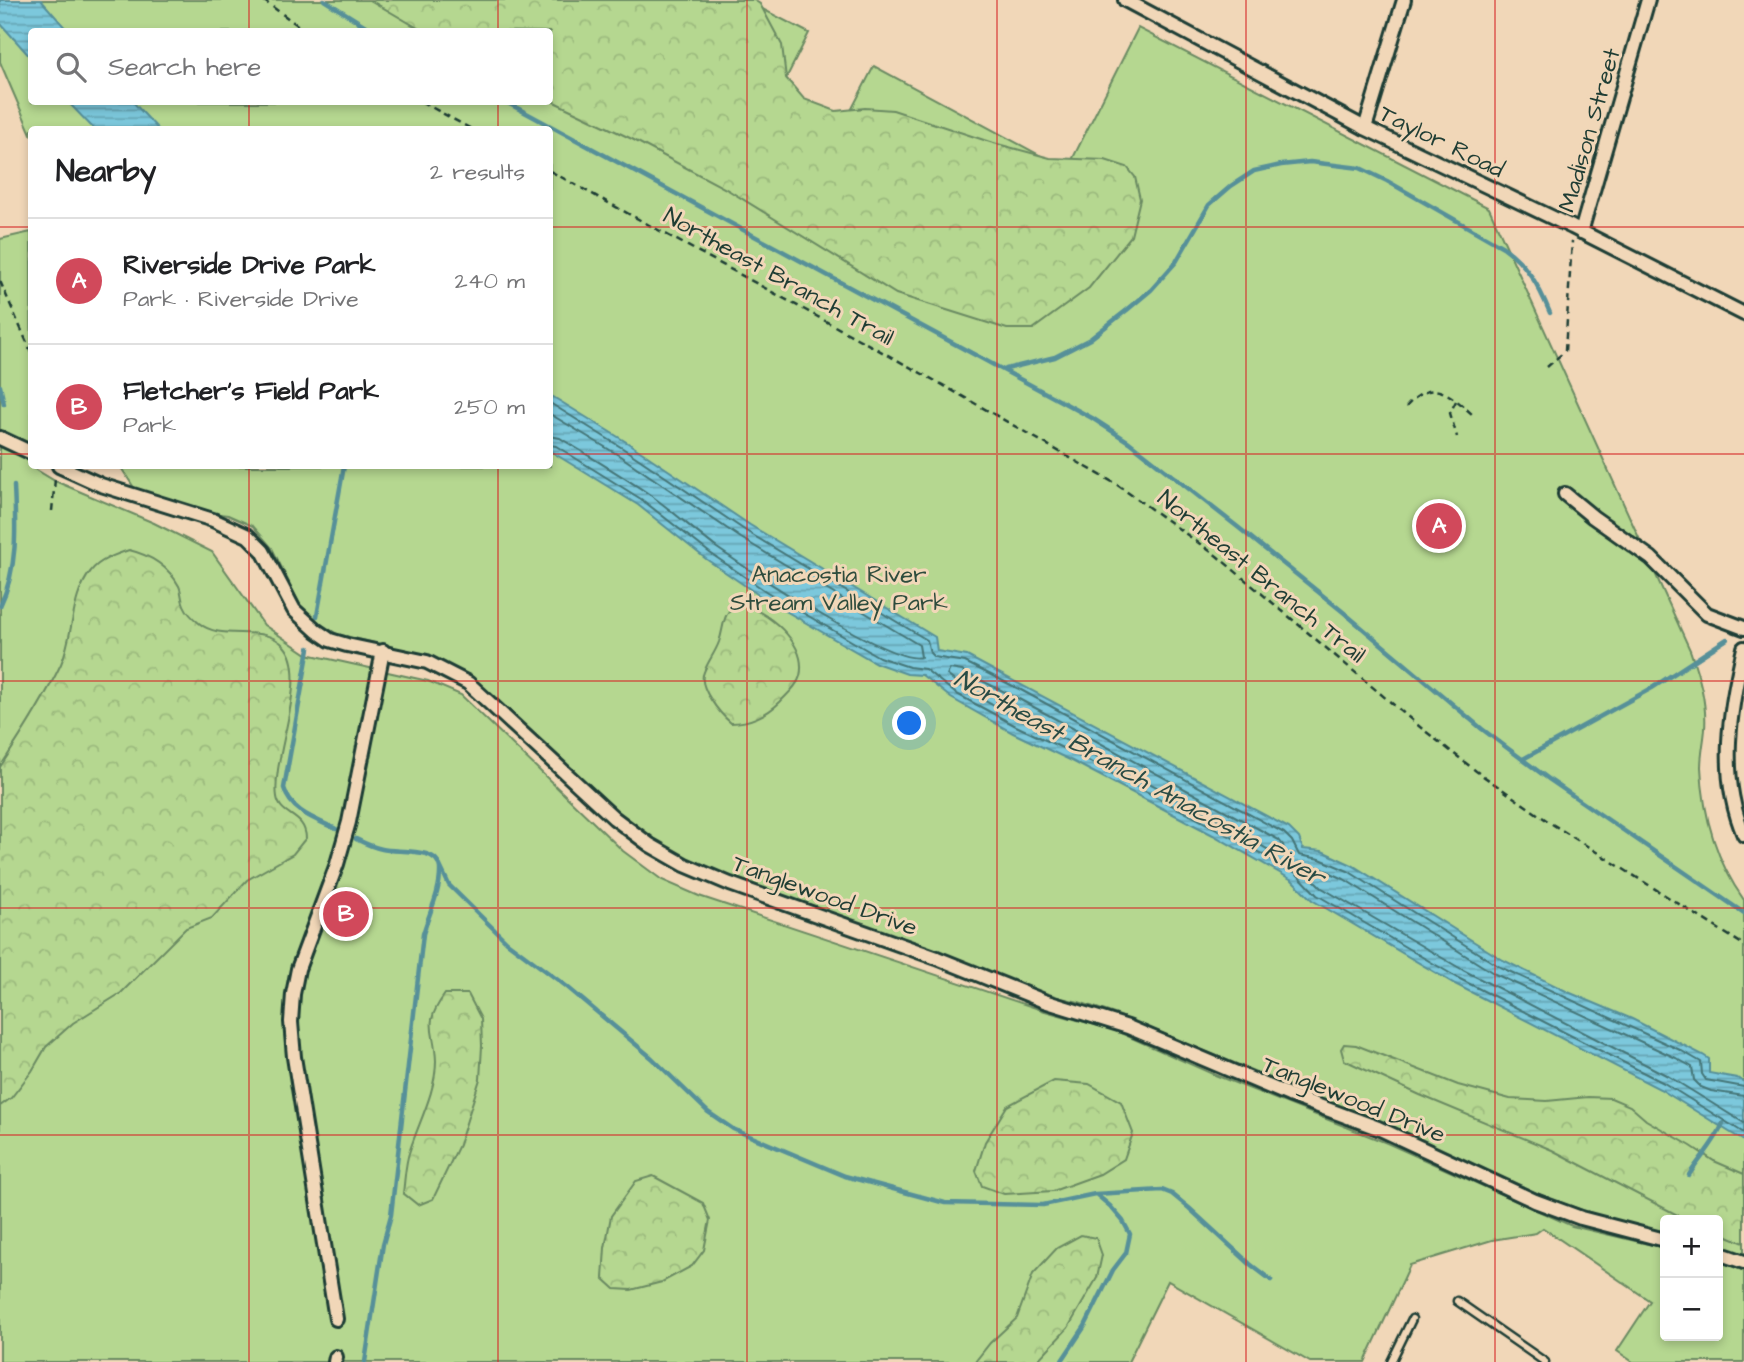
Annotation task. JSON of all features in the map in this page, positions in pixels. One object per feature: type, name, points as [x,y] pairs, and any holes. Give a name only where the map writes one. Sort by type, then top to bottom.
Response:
[{"type":"street","name":"Taylor Road","points":[[1125,0],[1365,128],[1577,229],[1744,314]]},
{"type":"street","points":[[1365,128],[1404,0]]},
{"type":"street","name":"Madison Street","points":[[1577,229],[1648,0]]},
{"type":"street","points":[[0,438],[28,451]]},
{"type":"street","name":"Tanglewood Drive","points":[[57,471],[212,520],[248,536],[263,551],[294,610],[303,621],[330,640],[428,662],[468,683],[614,818],[650,845],[685,865],[1044,1000],[1128,1027],[1289,1095],[1378,1128],[1535,1201],[1581,1218],[1660,1239]]},
{"type":"street","points":[[1565,494],[1651,558],[1707,614],[1722,622],[1744,628]]},
{"type":"street","points":[[1744,648],[1734,703],[1728,762],[1733,797],[1744,835]]},
{"type":"street","points":[[337,1320],[294,1057],[291,1022],[298,969],[349,822],[383,652]]},
{"type":"street","points":[[1723,1255],[1744,1262]]},
{"type":"lane","points":[[1457,1301],[1545,1362]]},
{"type":"lane","points":[[1391,1362],[1412,1319]]},
{"type":"path","points":[[263,0],[302,28]]},
{"type":"path","points":[[427,105],[466,126]]},
{"type":"path","name":"Northeast Branch Trail","points":[[553,173],[941,384],[1115,484],[1217,556],[1419,727],[1476,771],[1552,824],[1744,945]]},
{"type":"path","points":[[1547,367],[1565,351],[1577,229]]},
{"type":"path","points":[[0,281],[28,345]]},
{"type":"path","points":[[1406,407],[1421,394],[1441,390],[1474,416]]},
{"type":"path","points":[[1456,400],[1450,413],[1457,436]]},
{"type":"path","points":[[52,511],[57,471]]},
{"type":"green space","name":"Anacostia River Stream Valley Park","points":[[0,0],[745,0],[809,33],[737,176],[800,209],[874,66],[1067,170],[1138,28],[1489,208],[1690,650],[1702,689],[1705,729],[1701,767],[1708,820],[1726,870],[1744,900],[1744,1256],[1723,1248],[1723,1215],[1660,1215],[1660,1232],[1621,1223],[1550,1199],[1368,1118],[1120,1016],[1079,1002],[1039,993],[966,964],[719,879],[670,853],[631,826],[470,675],[416,653],[337,634],[304,613],[272,548],[253,526],[228,515],[200,512],[140,497],[122,469],[553,469],[553,126],[28,126],[0,62]]},
{"type":"green space","points":[[370,0],[754,0],[760,4],[782,45],[786,78],[804,99],[836,111],[865,108],[893,110],[990,142],[1050,158],[1105,160],[1127,167],[1135,177],[1140,199],[1131,236],[1089,288],[1033,329],[1007,329],[896,294],[728,190],[632,139],[553,101],[553,28],[418,28]]},
{"type":"green space","points":[[28,233],[28,469],[35,469],[55,481],[154,523],[212,552],[264,625],[307,654],[428,681],[461,695],[623,851],[662,880],[699,896],[1045,1011],[1114,1030],[1215,1075],[1387,1143],[1572,1226],[1660,1247],[1660,1341],[1723,1341],[1723,1262],[1744,1271],[1744,1362],[1633,1362],[1617,1351],[1650,1301],[1543,1228],[1536,1233],[1492,1240],[1410,1265],[1365,1362],[1310,1362],[1168,1281],[1128,1362],[0,1362],[0,239]]},
{"type":"green space","points":[[129,550],[151,558],[170,573],[179,586],[186,609],[208,629],[265,635],[284,646],[291,659],[293,676],[292,697],[279,761],[277,797],[283,808],[301,824],[306,838],[293,854],[247,880],[212,918],[186,928],[121,993],[73,1023],[46,1047],[11,1098],[0,1106],[0,767],[40,704],[61,664],[84,581],[99,564]]},
{"type":"green space","points":[[737,603],[760,612],[782,629],[798,652],[801,664],[797,684],[775,707],[751,720],[731,723],[711,699],[703,678],[719,642],[726,616]]},
{"type":"green space","points":[[445,994],[468,994],[481,1019],[480,1079],[459,1145],[433,1199],[418,1205],[403,1193],[405,1171],[433,1084],[436,1061],[432,1021]]},
{"type":"green space","points":[[1344,1044],[1356,1045],[1458,1085],[1510,1099],[1547,1101],[1611,1098],[1630,1106],[1646,1120],[1714,1161],[1744,1174],[1744,1243],[1723,1234],[1723,1215],[1677,1215],[1552,1150],[1344,1060],[1341,1049]]},
{"type":"green space","points":[[1054,1081],[1089,1084],[1121,1102],[1133,1133],[1124,1159],[1100,1174],[1053,1191],[1004,1194],[982,1186],[976,1171],[985,1142],[1007,1106]]},
{"type":"green space","points":[[653,1176],[703,1203],[710,1220],[704,1250],[692,1266],[662,1282],[631,1290],[615,1289],[603,1278],[611,1216],[636,1181]]},
{"type":"green space","points":[[1081,1235],[1096,1238],[1102,1255],[1097,1278],[1068,1328],[1036,1362],[975,1362],[990,1343],[1017,1318],[1033,1274],[1057,1248]]},
{"type":"water","points":[[0,0],[41,0],[65,28],[28,28],[28,55],[0,23]]},
{"type":"water","points":[[71,105],[136,105],[155,126],[91,126]]},
{"type":"water","name":"Northeast Branch Anacostia River","points":[[553,397],[628,443],[750,525],[935,637],[937,651],[967,656],[1289,828],[1299,838],[1303,849],[1322,851],[1352,865],[1503,960],[1703,1055],[1709,1059],[1709,1073],[1737,1078],[1744,1082],[1744,1141],[1660,1089],[1455,984],[1312,900],[1292,880],[1213,835],[1013,733],[951,698],[922,675],[907,674],[876,663],[763,598],[706,559],[638,505],[553,453]]},
{"type":"waterway","points":[[324,0],[369,28]]},
{"type":"waterway","points":[[512,105],[551,126]]},
{"type":"waterway","points":[[553,127],[1092,418],[1129,442],[1342,611],[1482,729],[1550,780],[1744,913]]},
{"type":"waterway","points":[[1006,369],[1055,357],[1090,339],[1127,310],[1151,290],[1176,262],[1209,205],[1231,186],[1254,171],[1310,162],[1360,168],[1503,247],[1531,276],[1550,313]]},
{"type":"waterway","points":[[0,386],[4,404]]},
{"type":"waterway","points":[[317,616],[343,469]]},
{"type":"waterway","points":[[0,606],[13,563],[14,486]]},
{"type":"waterway","points":[[1523,759],[1652,688],[1727,639]]},
{"type":"waterway","points":[[309,648],[284,788],[298,809],[336,829]]},
{"type":"waterway","points":[[356,839],[382,849],[425,854],[433,857],[440,869],[437,894],[423,934],[391,1215],[383,1244],[365,1362]]},
{"type":"waterway","points":[[440,866],[449,885],[507,942],[566,986],[652,1058],[708,1112],[733,1129],[845,1176],[945,1203],[1043,1205],[1095,1194],[1162,1190],[1172,1194],[1189,1208],[1271,1280]]},
{"type":"waterway","points":[[1689,1175],[1723,1123]]},
{"type":"waterway","points":[[1061,1362],[1085,1326],[1113,1270],[1126,1253],[1130,1234],[1123,1221],[1097,1195]]},
{"type":"place","name":"Riverside Drive Park","points":[[1439,526]]},
{"type":"place","name":"Fletcher's Field Park","points":[[346,914]]}]
